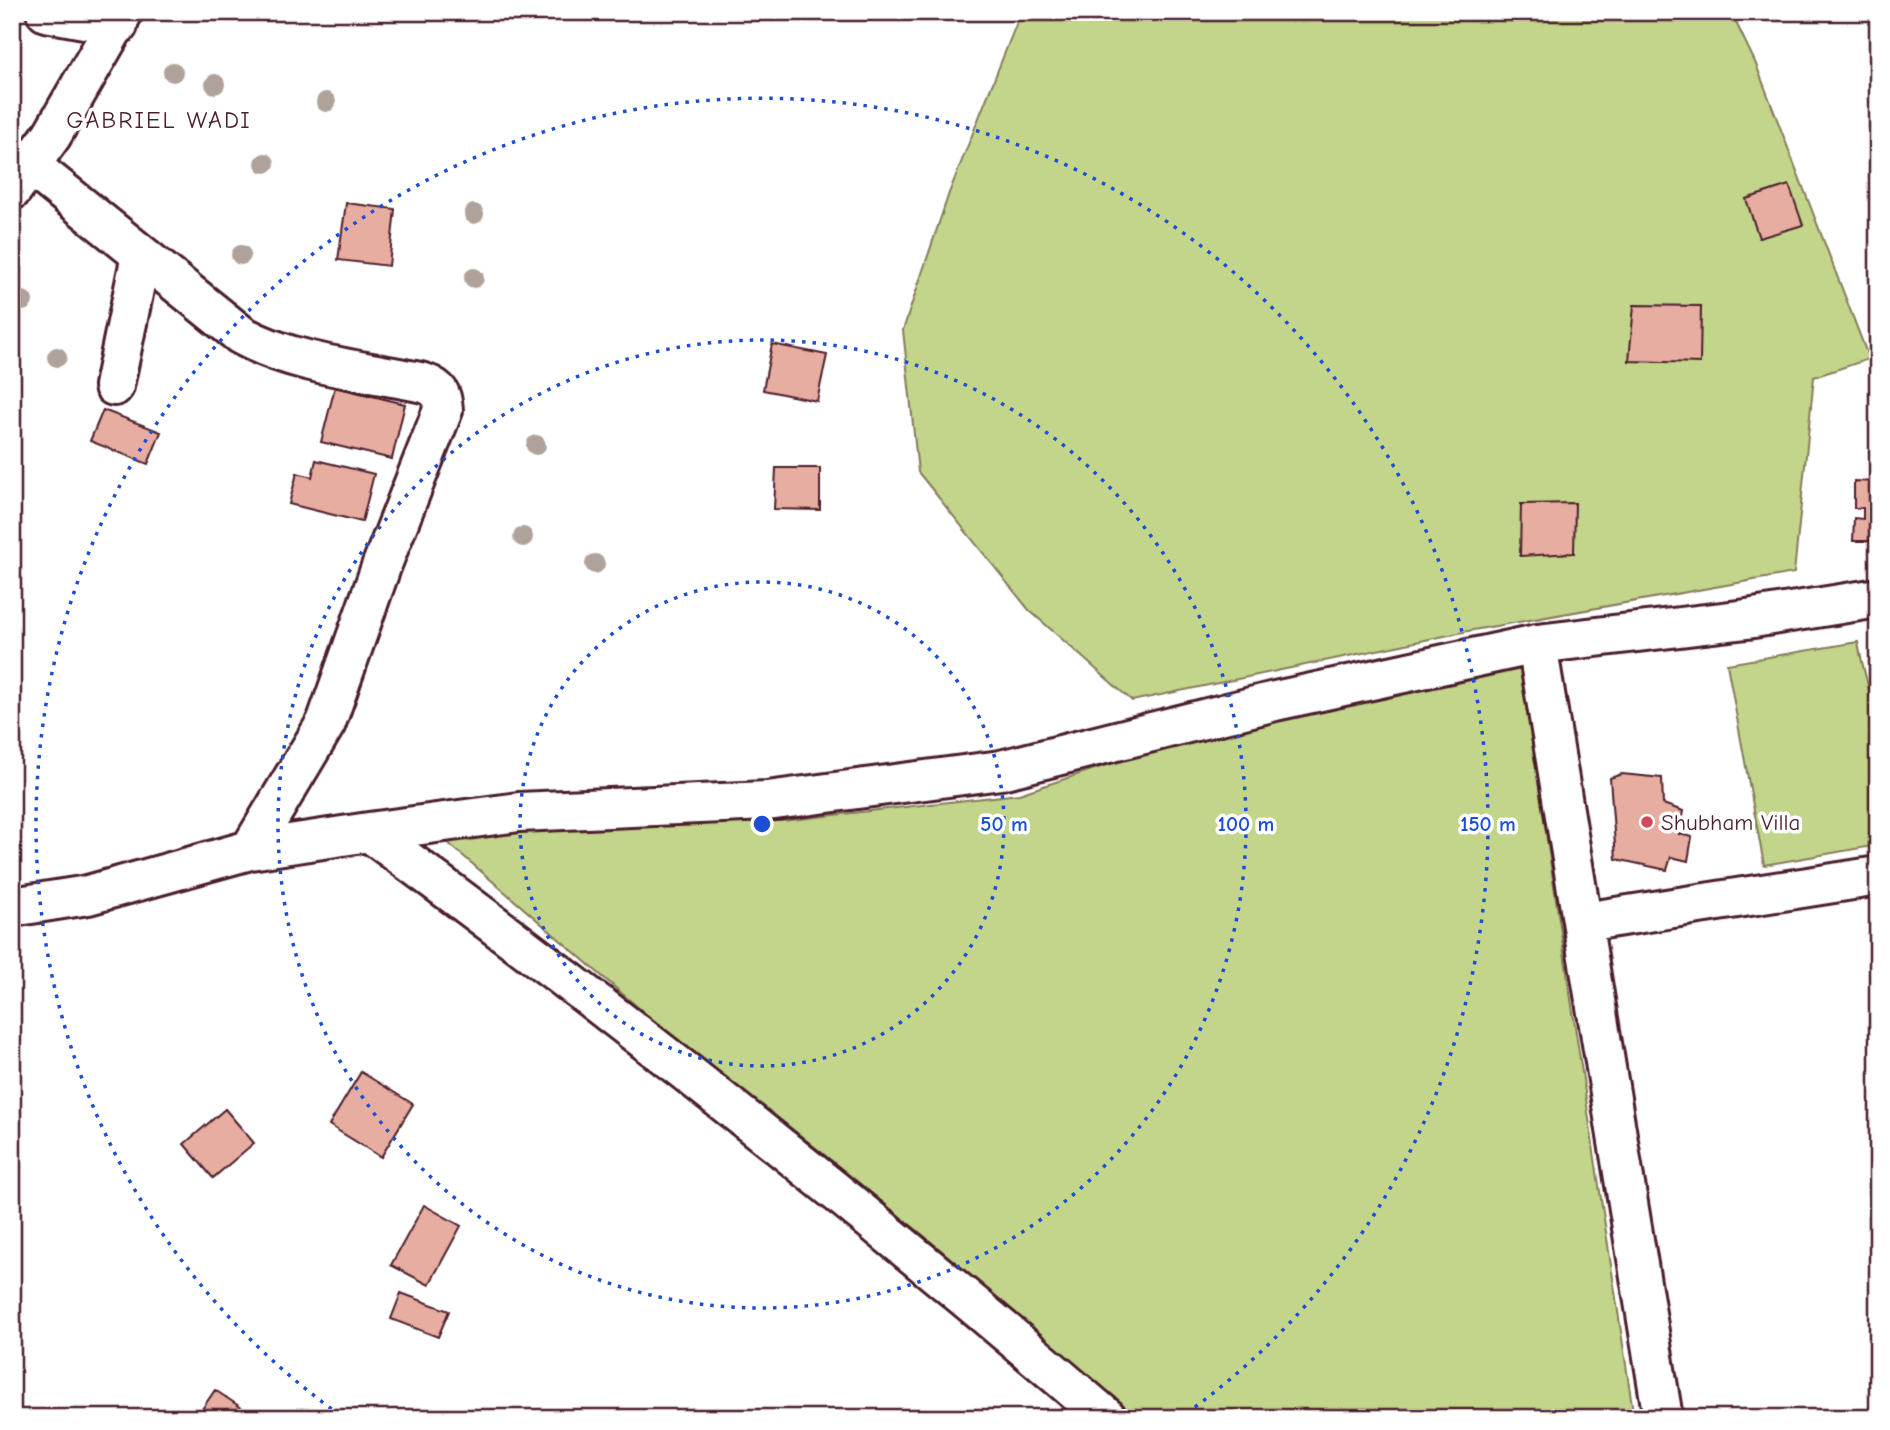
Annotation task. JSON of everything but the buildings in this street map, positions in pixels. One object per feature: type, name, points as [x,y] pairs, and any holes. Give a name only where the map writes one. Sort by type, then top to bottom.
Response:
[{"type":"street","points":[[46,12],[120,18],[21,178],[141,255],[241,335],[263,347],[424,383],[435,387],[442,395],[443,410],[381,567],[326,723],[250,849]]},
{"type":"street","points":[[114,386],[141,255]]},
{"type":"street","points":[[12,907],[88,895],[250,849],[369,832],[519,812],[766,801],[1001,770],[1275,701],[1537,644],[1747,619],[1878,598]]},
{"type":"street","points":[[1537,644],[1663,1418]]},
{"type":"street","points":[[369,832],[545,961],[810,1172],[1107,1418]]},
{"type":"street","points":[[1584,922],[1878,876]]},
{"type":"green space","points":[[1021,12],[1731,12],[1755,62],[1869,359],[1814,377],[1794,573],[1473,630],[1132,701],[1029,610],[918,472],[903,330],[949,193]]},
{"type":"green space","points":[[1858,642],[1874,709],[1879,745],[1874,774],[1878,778],[1878,845],[1764,865],[1727,664]]},
{"type":"green space","points":[[1520,660],[1634,1418],[1128,1418],[805,1152],[424,822],[527,818],[782,821],[1019,794],[1195,736]]},
{"type":"place","name":"Shubham Villa","points":[[1647,822]]},
{"type":"district","name":"GABRIEL WADI","points":[[159,120]]}]
